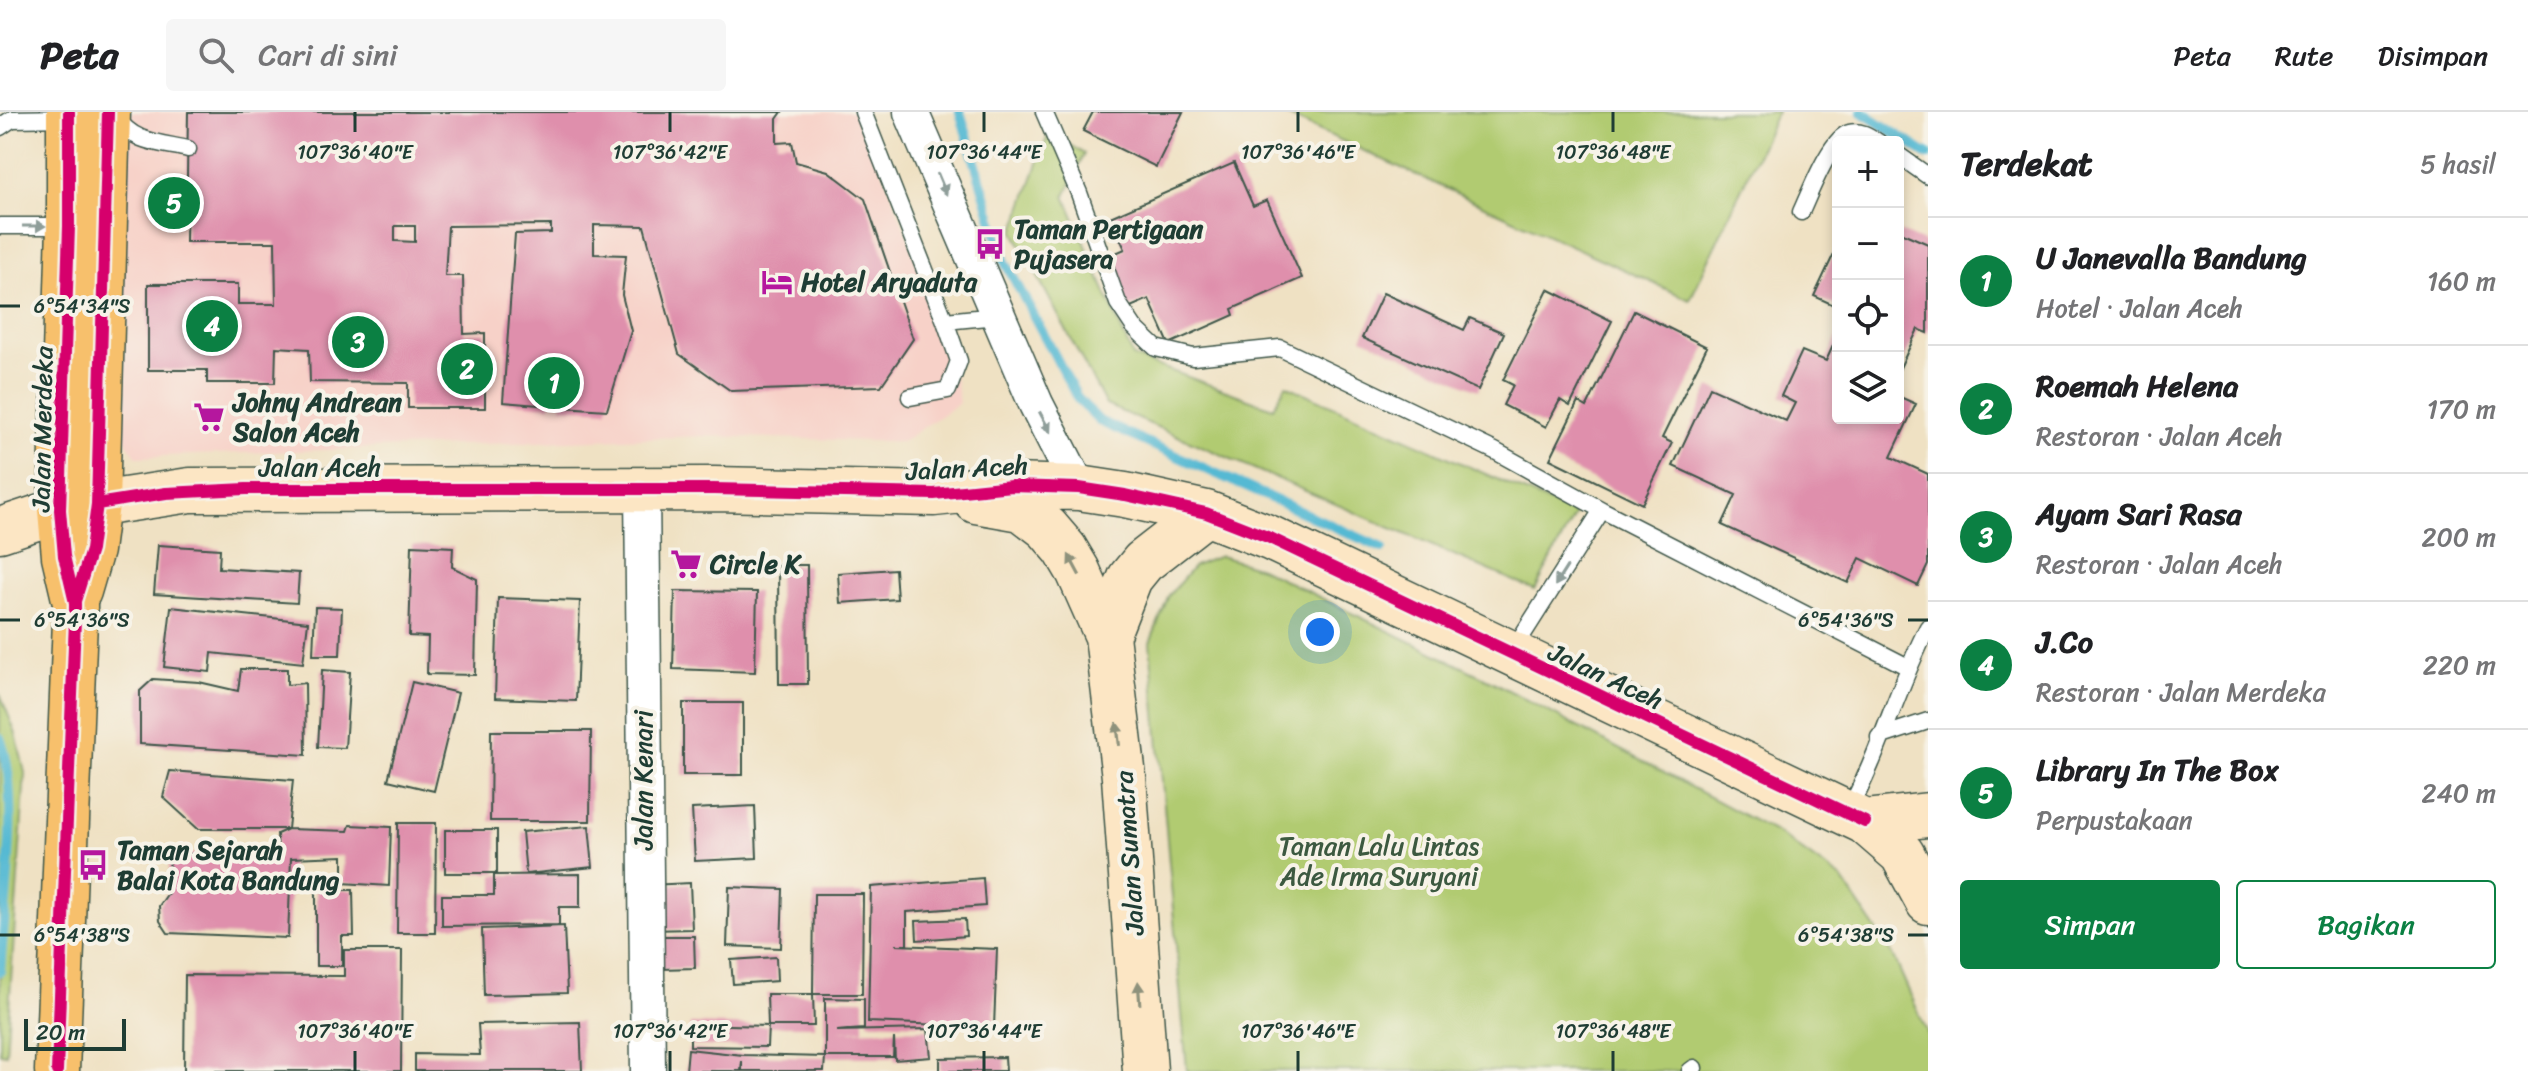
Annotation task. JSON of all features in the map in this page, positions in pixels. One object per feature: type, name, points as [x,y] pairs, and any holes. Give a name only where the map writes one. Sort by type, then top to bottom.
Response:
[{"type":"main road","name":"Jalan Merdeka","points":[[57,1071],[75,603],[91,550],[78,507],[69,226],[82,114]]},
{"type":"main road","name":"Jalan Merdeka","points":[[78,507],[82,114]]},
{"type":"main road","name":"Jalan Aceh","points":[[0,530],[78,507],[190,490],[642,490],[934,494],[1011,486],[1079,488],[1206,513],[1270,538],[1856,818],[1902,854],[1928,902]]},
{"type":"main road","name":"Jalan Sumatra","points":[[934,494],[1022,509],[1047,528],[1078,571],[1107,636],[1124,777],[1145,1071]]},
{"type":"main road","name":"Jalan Sumatra","points":[[1107,636],[1130,578],[1143,562],[1206,513]]},
{"type":"main road","points":[[1856,818],[1928,815]]},
{"type":"street","points":[[911,112],[1036,404],[1079,488]]},
{"type":"street","name":"Jalan Kenari","points":[[642,490],[648,1071]]},
{"type":"lane","points":[[115,112],[121,125],[142,140],[188,149]]},
{"type":"lane","points":[[863,112],[959,361],[948,390],[910,397]]},
{"type":"lane","points":[[1044,112],[1079,193],[1118,303],[1134,327],[1156,348],[1193,357],[1280,348],[1495,451],[1602,510],[1908,667]]},
{"type":"lane","points":[[0,127],[12,119],[82,114]]},
{"type":"lane","points":[[1844,136],[1864,133],[1869,136]]},
{"type":"lane","points":[[1801,212],[1832,149]]},
{"type":"lane","points":[[1904,159],[1928,176]]},
{"type":"lane","points":[[0,226],[69,226]]},
{"type":"lane","points":[[945,321],[997,316]]},
{"type":"lane","points":[[1510,655],[1602,510]]},
{"type":"lane","points":[[1856,818],[1879,737],[1928,627]]},
{"type":"lane","points":[[1879,737],[1928,721]]},
{"type":"shaded area","points":[[123,112],[860,112],[951,351],[959,403],[902,442],[703,436],[137,457],[123,437]]},
{"type":"green space","points":[[1279,112],[1777,112],[1690,300]]},
{"type":"green space","points":[[1049,132],[1084,154],[1065,196],[1133,357],[1273,408],[1286,385],[1575,514],[1535,590],[1106,405],[1014,232]]},
{"type":"green space","name":"Taman Lalu Lintas Ade Irma Suryani","points":[[1220,556],[1260,568],[1493,682],[1779,834],[1842,879],[1893,955],[1928,1034],[1928,1071],[1187,1071],[1150,643],[1169,595],[1194,566]]},
{"type":"green space","points":[[0,694],[16,734],[25,773],[6,1054],[0,1053]]},
{"type":"building","points":[[188,112],[782,112],[777,119],[777,143],[792,142],[796,162],[828,171],[865,199],[913,339],[881,386],[731,391],[679,354],[644,226],[594,225],[594,254],[626,255],[622,295],[631,331],[607,410],[562,407],[563,386],[551,385],[550,406],[503,402],[515,234],[551,233],[551,225],[448,226],[445,276],[463,276],[464,334],[485,333],[485,408],[408,408],[408,383],[310,382],[309,349],[276,347],[275,383],[207,383],[207,370],[148,370],[148,284],[238,284],[238,304],[276,304],[275,242],[186,242]],"holes":[[[395,226],[415,226],[415,242],[395,241]]]},
{"type":"building","points":[[1093,112],[1183,112],[1156,167],[1083,131]]},
{"type":"building","points":[[1234,163],[1253,206],[1267,200],[1302,278],[1232,309],[1234,315],[1169,344],[1149,299],[1126,309],[1104,258],[1125,249],[1110,217]]},
{"type":"building","points":[[1904,234],[1928,244],[1928,333],[1918,329],[1904,359]]},
{"type":"building","points":[[1832,258],[1832,304],[1814,296]]},
{"type":"building","points":[[1548,289],[1612,321],[1570,406],[1560,400],[1546,427],[1503,405],[1513,385],[1503,380]]},
{"type":"building","points":[[1383,293],[1464,330],[1470,318],[1504,333],[1478,390],[1362,338]]},
{"type":"building","points":[[1634,311],[1707,347],[1662,438],[1672,443],[1642,504],[1550,459],[1578,402],[1587,407]]},
{"type":"building","points":[[1832,348],[1832,424],[1904,424],[1904,399],[1916,404],[1891,457],[1928,474],[1928,565],[1918,586],[1860,558],[1848,583],[1722,525],[1736,495],[1673,466],[1710,387],[1786,421],[1795,403],[1781,396],[1802,351],[1826,361]]},
{"type":"building","points":[[158,545],[220,549],[219,568],[299,573],[297,603],[154,594]]},
{"type":"building","points":[[412,545],[453,547],[452,567],[477,579],[475,675],[427,674],[428,637],[409,636]]},
{"type":"building","points":[[778,565],[807,565],[808,684],[779,684]]},
{"type":"building","points":[[895,569],[897,599],[840,603],[838,573]]},
{"type":"building","points":[[675,591],[757,592],[755,672],[673,669]]},
{"type":"building","points":[[498,598],[580,601],[576,701],[495,698]]},
{"type":"building","points":[[171,607],[308,622],[303,663],[212,653],[210,672],[164,667]]},
{"type":"building","points":[[315,607],[342,608],[340,655],[313,655]]},
{"type":"building","points":[[241,669],[287,669],[287,685],[305,683],[306,755],[140,744],[140,691],[153,679],[199,682],[238,691]]},
{"type":"building","points":[[322,670],[350,672],[345,748],[318,747]]},
{"type":"building","points":[[412,682],[458,693],[434,791],[388,780]]},
{"type":"building","points":[[683,703],[743,703],[743,775],[683,775]]},
{"type":"building","points":[[491,731],[591,731],[590,821],[490,821]]},
{"type":"building","points":[[170,771],[293,780],[288,829],[198,829],[163,797]]},
{"type":"building","points":[[755,806],[757,858],[695,861],[692,809]]},
{"type":"building","points":[[398,823],[436,823],[435,933],[397,933]]},
{"type":"building","points":[[350,825],[391,827],[389,886],[343,883],[343,856],[291,858],[288,938],[168,933],[160,921],[159,906],[168,893],[170,853],[278,857],[277,834],[288,829],[348,831]]},
{"type":"building","points":[[589,826],[593,867],[526,874],[522,832]]},
{"type":"building","points":[[445,830],[497,830],[497,873],[445,873]]},
{"type":"building","points":[[580,874],[580,907],[559,907],[559,925],[442,926],[442,895],[494,895],[494,875]]},
{"type":"building","points":[[983,878],[985,906],[907,912],[907,945],[896,945],[997,949],[994,1027],[868,1022],[871,887]]},
{"type":"building","points":[[690,883],[692,929],[650,930],[649,885]]},
{"type":"building","points":[[729,887],[783,889],[781,948],[727,946]]},
{"type":"building","points":[[316,890],[353,890],[354,936],[342,936],[342,966],[316,966]]},
{"type":"building","points":[[814,894],[863,894],[862,994],[813,994]]},
{"type":"building","points":[[965,919],[966,936],[917,940],[916,921]]},
{"type":"building","points":[[564,926],[567,993],[484,995],[482,929]]},
{"type":"building","points":[[661,936],[694,936],[695,968],[661,969]]},
{"type":"building","points":[[344,950],[402,950],[401,1071],[184,1071],[185,975],[344,976]]},
{"type":"building","points":[[776,957],[777,981],[733,984],[731,960]]},
{"type":"building","points":[[767,994],[813,994],[814,1026],[768,1026]]},
{"type":"building","points":[[825,998],[864,999],[864,1029],[837,1031],[928,1029],[931,1057],[895,1060],[894,1038],[893,1057],[825,1057]]},
{"type":"building","points":[[580,1022],[582,1071],[415,1071],[415,1054],[480,1055],[478,1024]]},
{"type":"building","points":[[690,1024],[768,1026],[767,1047],[690,1046]]},
{"type":"building","points":[[688,1049],[743,1055],[825,1057],[824,1071],[742,1071],[742,1061],[741,1071],[686,1071]]},
{"type":"building","points":[[1005,1057],[1006,1071],[940,1071],[940,1058]]},
{"type":"waterway","points":[[960,112],[1005,262],[1078,399],[1099,421],[1382,548]]},
{"type":"waterway","points":[[1862,112],[1928,155]]},
{"type":"waterway","points":[[0,738],[6,761],[10,819],[0,971]]},
{"type":"cycle path","points":[[57,1071],[75,620],[60,510],[69,226],[69,112]]},
{"type":"cycle path","points":[[75,601],[91,550],[97,504],[108,112]]},
{"type":"cycle path","points":[[97,504],[166,493],[246,489],[714,489],[934,494],[1011,486],[1079,488],[1125,495],[1206,513],[1270,538],[1865,822]]},
{"type":"place","name":"Library In The Box","points":[[174,203]]},
{"type":"place","name":"Taman Pertigaan Pujasera","points":[[990,244]]},
{"type":"place","name":"Hotel Aryaduta","points":[[777,282]]},
{"type":"place","name":"J.Co","points":[[212,326]]},
{"type":"place","name":"Ayam Sari Rasa","points":[[358,342]]},
{"type":"place","name":"Roemah Helena","points":[[467,369]]},
{"type":"place","name":"U Janevalla Bandung","points":[[554,383]]},
{"type":"place","name":"Johny Andrean Salon Aceh","points":[[209,417]]},
{"type":"place","name":"Circle K","points":[[686,564]]},
{"type":"place","name":"Taman Sejarah Balai Kota Bandung","points":[[93,865]]}]
